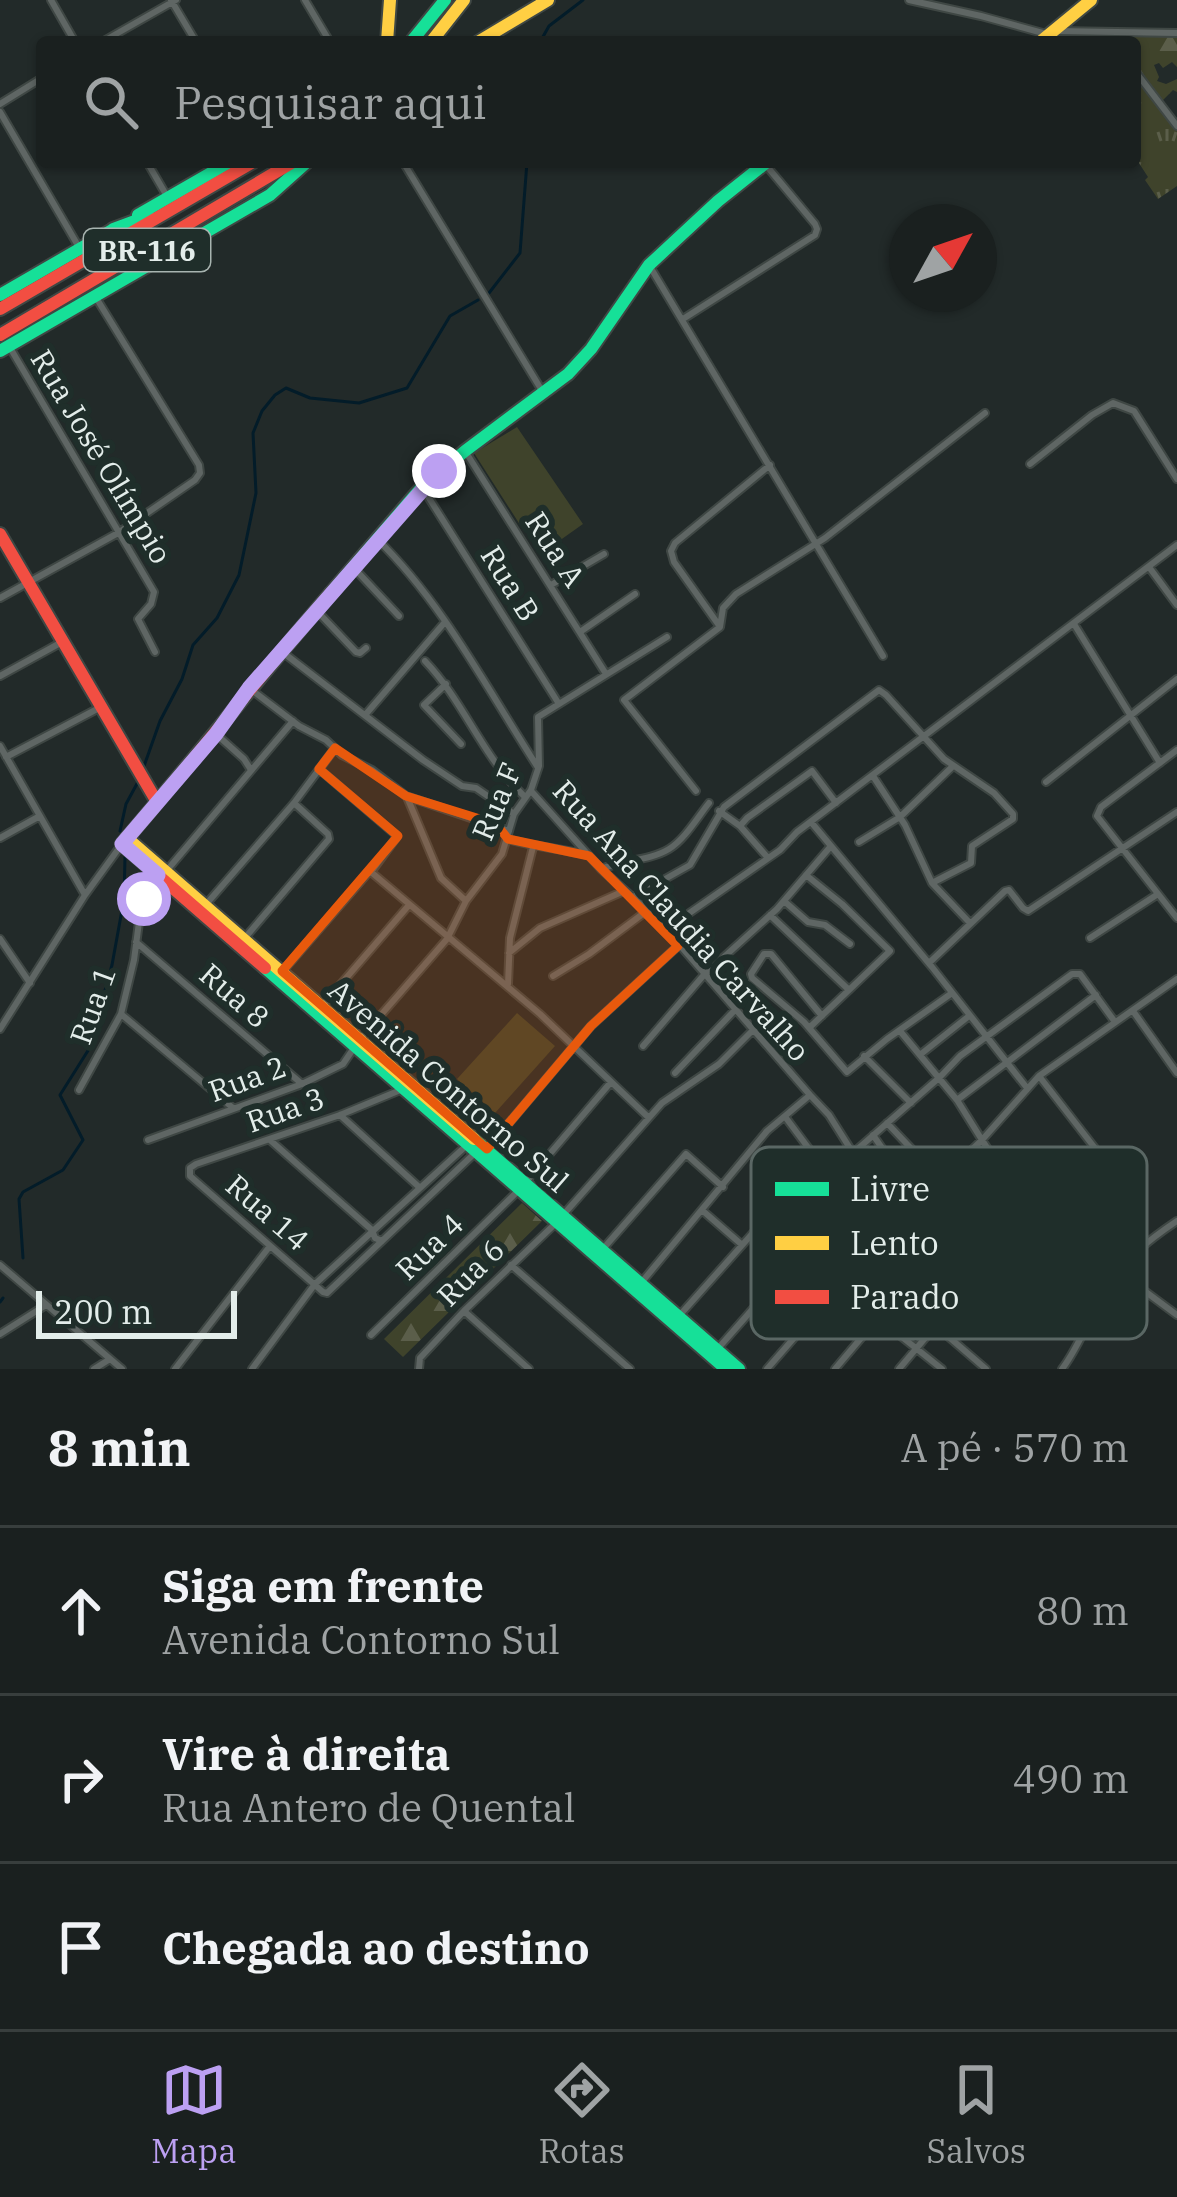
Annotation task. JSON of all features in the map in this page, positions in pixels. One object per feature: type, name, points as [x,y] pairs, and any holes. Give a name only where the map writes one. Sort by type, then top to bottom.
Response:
[{"type":"main road","points":[[387,36],[390,0]]},
{"type":"main road","points":[[416,36],[445,0]]},
{"type":"main road","points":[[436,36],[464,0]]},
{"type":"main road","points":[[488,36],[548,0]]},
{"type":"main road","points":[[1048,36],[1091,0]]},
{"type":"main road","name":"BR-116","points":[[0,296],[220,168]]},
{"type":"main road","name":"BR-116","points":[[0,309],[243,168]]},
{"type":"main road","name":"BR-116","points":[[3,344],[283,168]]},
{"type":"main road","name":"BR-116","points":[[3,344],[270,195],[300,168]]},
{"type":"main road","points":[[125,841],[249,688],[422,488],[544,394],[591,349],[649,265],[760,168]]},
{"type":"main road","points":[[113,230],[219,183]]},
{"type":"main road","points":[[0,534],[157,802]]},
{"type":"main road","name":"Avenida Contorno Sul","points":[[125,841],[478,1150]]},
{"type":"main road","name":"Avenida Contorno Sul","points":[[357,1044],[403,1089],[714,1353],[740,1369]]},
{"type":"main road","name":"Avenida Contorno Sul","points":[[714,1353],[726,1369]]},
{"type":"street","points":[[51,0],[72,36]]},
{"type":"street","points":[[305,0],[326,36]]},
{"type":"street","points":[[910,0],[1048,36],[1177,33]]},
{"type":"street","points":[[112,36],[173,1],[193,36]]},
{"type":"street","points":[[1105,32],[1108,36]]},
{"type":"street","points":[[1141,79],[1177,126]]},
{"type":"street","points":[[36,82],[0,108],[80,249]]},
{"type":"street","points":[[150,168],[168,198]]},
{"type":"street","points":[[408,168],[544,394]]},
{"type":"street","points":[[683,319],[815,235],[814,224],[770,168]]},
{"type":"street","points":[[649,265],[883,656]]},
{"type":"street","points":[[0,598],[118,532],[200,473],[95,296]]},
{"type":"street","name":"Rua José Olímpio","points":[[3,344],[154,592],[138,619],[154,652]]},
{"type":"street","points":[[1030,464],[1113,403],[1133,411],[1177,479]]},
{"type":"street","points":[[696,791],[624,700],[720,627],[723,608],[731,598],[816,543],[986,413]]},
{"type":"street","name":"Rua A","points":[[465,452],[606,674]]},
{"type":"street","points":[[929,456],[937,465]]},
{"type":"street","points":[[720,627],[671,551],[770,465]]},
{"type":"street","name":"Rua B","points":[[422,488],[559,704]]},
{"type":"street","points":[[377,538],[404,565],[445,622],[538,769]]},
{"type":"street","points":[[665,930],[768,858],[1177,545]]},
{"type":"street","points":[[550,585],[604,554]]},
{"type":"street","points":[[353,567],[399,616]]},
{"type":"street","points":[[1149,567],[1177,605]]},
{"type":"street","points":[[580,632],[635,594]]},
{"type":"street","points":[[316,610],[356,652],[366,648]]},
{"type":"street","points":[[366,714],[445,622]]},
{"type":"street","points":[[1074,624],[1160,763]]},
{"type":"street","points":[[559,704],[667,637]]},
{"type":"street","points":[[0,676],[62,642]]},
{"type":"street","points":[[281,651],[453,781],[476,788],[514,814]]},
{"type":"street","name":"Rua Ana Claudia Carvalho","points":[[425,661],[446,684],[501,774],[528,794],[648,910],[809,1095],[754,1147]]},
{"type":"street","points":[[1046,782],[1177,679]]},
{"type":"street","points":[[446,684],[424,705],[461,744]]},
{"type":"street","points":[[249,688],[406,796],[496,824],[533,847],[589,856]]},
{"type":"street","points":[[633,897],[691,865],[719,812],[879,690],[952,766],[1004,802],[1013,818],[972,845],[970,864],[932,883]]},
{"type":"street","name":"Rua F","points":[[447,939],[466,902],[502,854],[514,814],[528,794],[538,769],[536,721],[559,704]]},
{"type":"street","points":[[6,757],[101,706]]},
{"type":"street","name":"Rua 1","points":[[80,1090],[121,1013],[141,907],[162,873],[293,722]]},
{"type":"street","points":[[216,734],[244,759],[251,773]]},
{"type":"street","points":[[0,746],[86,895]]},
{"type":"street","points":[[202,908],[294,803],[334,748]]},
{"type":"street","points":[[1177,750],[1101,807],[1097,816],[1177,918]]},
{"type":"street","points":[[859,842],[900,817],[952,766]]},
{"type":"street","points":[[279,975],[396,838],[320,769]]},
{"type":"street","points":[[740,826],[810,772],[836,803]]},
{"type":"street","points":[[872,776],[900,817],[932,883],[970,922]]},
{"type":"street","points":[[406,796],[441,878],[466,902]]},
{"type":"street","points":[[242,942],[327,842],[328,834],[294,803]]},
{"type":"street","points":[[601,869],[666,850],[709,803]]},
{"type":"street","points":[[719,812],[740,826],[768,858]]},
{"type":"street","points":[[929,963],[1007,890],[1029,910],[1177,812]]},
{"type":"street","points":[[0,838],[38,817]]},
{"type":"street","points":[[811,821],[1027,1088]]},
{"type":"street","points":[[0,1029],[125,841]]},
{"type":"street","points":[[643,1046],[703,976],[784,902],[831,846]]},
{"type":"street","points":[[508,986],[509,952],[533,847]]},
{"type":"street","points":[[368,875],[508,986],[649,1117]]},
{"type":"street","points":[[806,875],[890,951],[809,1028]]},
{"type":"street","points":[[509,952],[540,928],[624,890]]},
{"type":"street","points":[[1090,938],[1158,894]]},
{"type":"street","points":[[784,902],[808,922],[825,925],[850,944]]},
{"type":"street","points":[[319,1010],[409,905]]},
{"type":"street","points":[[553,976],[648,910]]},
{"type":"street","points":[[770,916],[849,990]]},
{"type":"street","points":[[0,939],[30,983]]},
{"type":"street","points":[[357,1044],[447,939]]},
{"type":"street","name":"Rua 8","points":[[136,942],[302,1084]]},
{"type":"street","points":[[315,1284],[329,1292],[478,1150],[572,1047],[678,946]]},
{"type":"street","points":[[822,1016],[771,954],[764,954],[752,978],[809,1028],[847,1072],[952,993]]},
{"type":"street","points":[[860,1147],[960,1056],[1072,974],[1081,974],[1115,1022]]},
{"type":"street","points":[[975,1147],[1039,1076],[1177,979]]},
{"type":"street","points":[[957,1100],[1096,995]]},
{"type":"street","points":[[1133,1010],[1177,1073]]},
{"type":"street","points":[[675,1073],[734,1011]]},
{"type":"street","points":[[121,1013],[234,1109]]},
{"type":"street","points":[[920,1054],[969,1016]]},
{"type":"street","name":"Rua 6","points":[[419,1369],[420,1358],[559,1219],[649,1117],[719,1064],[752,1031]]},
{"type":"street","points":[[900,1031],[940,1077],[987,1147]]},
{"type":"street","name":"Rua 2","points":[[148,1140],[337,1070],[357,1044]]},
{"type":"street","points":[[864,1056],[911,1103]]},
{"type":"street","points":[[1039,1076],[1095,1147]]},
{"type":"street","points":[[522,1186],[611,1082]]},
{"type":"street","name":"Rua 3","points":[[190,1176],[196,1164],[403,1089]]},
{"type":"street","points":[[809,1095],[849,1147]]},
{"type":"street","points":[[340,1115],[419,1186]]},
{"type":"street","points":[[785,1118],[807,1147]]},
{"type":"street","points":[[887,1123],[909,1147]]},
{"type":"street","points":[[873,1136],[881,1147]]},
{"type":"street","points":[[270,1140],[382,1241]]},
{"type":"street","points":[[251,1369],[315,1284],[419,1186],[478,1150]]},
{"type":"street","name":"Rua Ana Claudia Carvalho","points":[[638,1287],[751,1151]]},
{"type":"street","points":[[599,1253],[686,1154],[723,1186]]},
{"type":"street","name":"Rua 14","points":[[190,1176],[315,1284]]},
{"type":"street","name":"Rua 4","points":[[371,1335],[522,1186]]},
{"type":"street","points":[[703,1210],[742,1245]]},
{"type":"street","points":[[1147,1242],[1177,1221]]},
{"type":"street","points":[[676,1320],[751,1234]]},
{"type":"street","points":[[175,1369],[270,1246]]},
{"type":"street","points":[[0,1265],[122,1369]]},
{"type":"street","points":[[511,1265],[630,1369]]},
{"type":"street","points":[[1147,1293],[1177,1315]]},
{"type":"street","points":[[0,1334],[46,1305]]},
{"type":"street","points":[[464,1311],[529,1369]]},
{"type":"street","points":[[714,1353],[751,1311]]},
{"type":"street","points":[[767,1369],[793,1339]]},
{"type":"street","points":[[835,1369],[860,1339]]},
{"type":"street","points":[[907,1339],[942,1369]]},
{"type":"street","points":[[899,1369],[926,1339]]},
{"type":"street","points":[[951,1339],[986,1369]]},
{"type":"street","points":[[1062,1369],[1080,1339]]},
{"type":"street","points":[[94,1369],[110,1359]]},
{"type":"highlighted area","points":[[335,748],[406,796],[496,824],[508,839],[589,856],[678,946],[591,1026],[487,1149],[282,971],[398,836],[319,769]]},
{"type":"green space","points":[[1108,33],[1177,35],[1177,67],[1172,62],[1163,68],[1154,65],[1157,81],[1166,84],[1177,79],[1177,92],[1173,90],[1161,102],[1141,77],[1141,36]]},
{"type":"green space","points":[[1141,81],[1177,128],[1177,186],[1158,199],[1145,180],[1148,177],[1141,166]]},
{"type":"green space","points":[[517,427],[583,524],[559,541],[543,520],[524,531],[474,453]]},
{"type":"green space","points":[[517,1013],[555,1046],[495,1113],[457,1079]]},
{"type":"green space","points":[[522,1203],[542,1221],[403,1357],[384,1339]]},
{"type":"waterway","points":[[543,36],[549,26],[583,0]]},
{"type":"waterway","points":[[489,293],[520,253],[527,168]]},
{"type":"waterway","points":[[143,769],[193,645],[217,618],[239,575],[256,493],[253,433],[262,411],[286,388],[310,398],[359,403],[407,388],[450,316],[478,300]]},
{"type":"waterway","points":[[120,831],[126,804],[139,780]]},
{"type":"waterway","points":[[23,1258],[19,1199],[23,1192],[63,1170],[83,1140],[60,1095],[89,1049],[112,965],[124,899],[125,857]]},
{"type":"waterway","points":[[0,1302],[3,1298]]},
{"type":"traffic: fast","points":[[416,36],[445,0]]},
{"type":"traffic: fast","points":[[138,215],[220,168]]},
{"type":"traffic: fast","points":[[0,351],[270,195],[300,168]]},
{"type":"traffic: fast","points":[[331,593],[422,487],[568,374],[649,265],[759,168]]},
{"type":"traffic: fast","points":[[113,229],[148,216]]},
{"type":"traffic: fast","points":[[0,295],[114,229]]},
{"type":"traffic: fast","points":[[265,968],[726,1369]]},
{"type":"traffic: fast","points":[[474,1139],[739,1369]]},
{"type":"traffic: slow","points":[[387,36],[390,0]]},
{"type":"traffic: slow","points":[[436,36],[464,0]]},
{"type":"traffic: slow","points":[[488,36],[548,0]]},
{"type":"traffic: slow","points":[[1047,36],[1091,0]]},
{"type":"traffic: slow","points":[[127,838],[474,1139]]},
{"type":"traffic: jam","points":[[0,309],[243,168]]},
{"type":"traffic: jam","points":[[0,335],[283,168]]},
{"type":"traffic: jam","points":[[0,534],[157,802]]},
{"type":"traffic: jam","points":[[265,968],[122,844],[331,593]]},
{"type":"route","points":[[144,899],[158,875],[122,844],[249,688],[439,471]]}]
